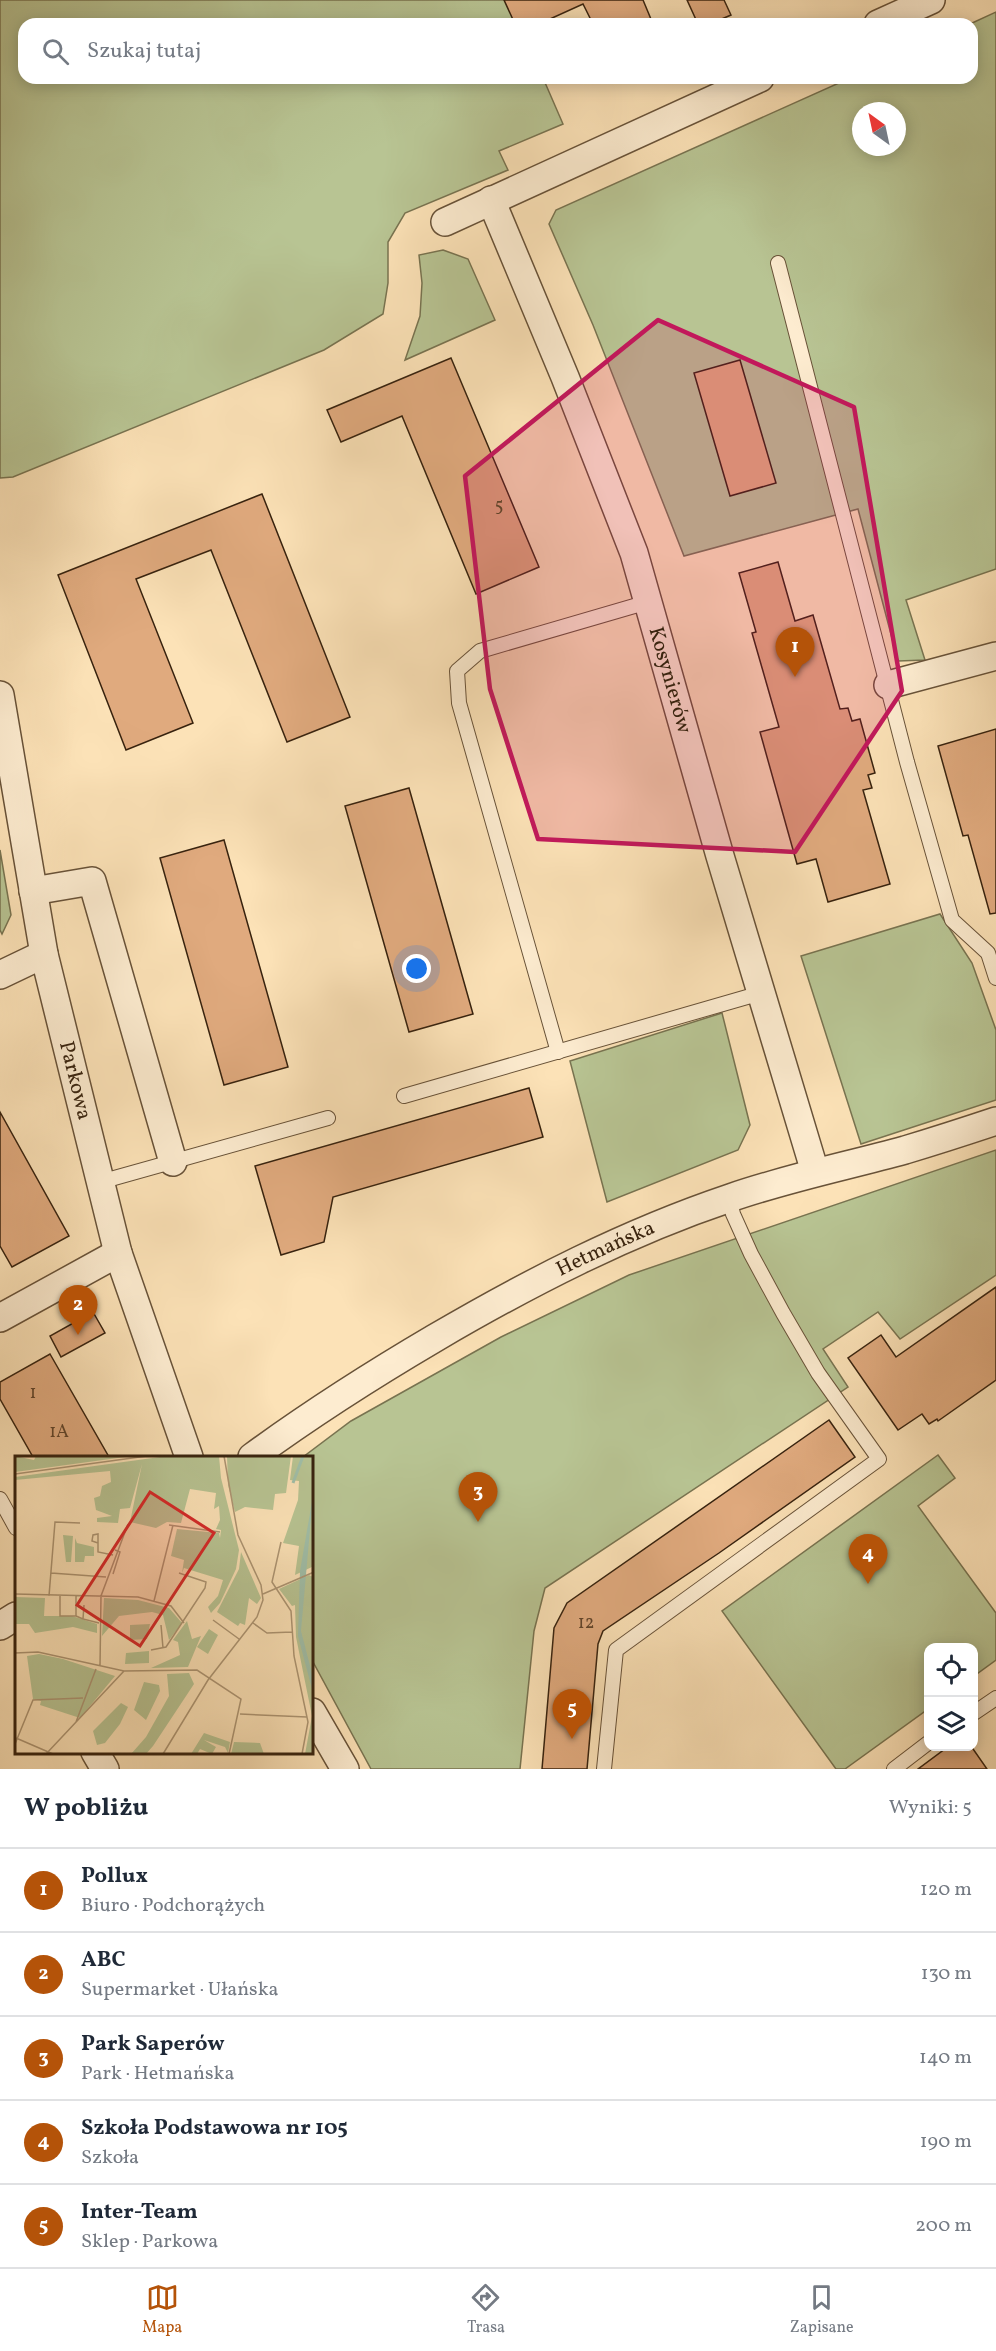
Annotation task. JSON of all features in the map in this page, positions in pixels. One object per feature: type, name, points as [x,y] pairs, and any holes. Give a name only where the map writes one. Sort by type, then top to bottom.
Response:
[{"type":"street","points":[[891,18],[931,0]]},
{"type":"street","points":[[445,222],[747,84]]},
{"type":"street","name":"Kosynierów","points":[[491,200],[565,377],[634,553],[815,1172]]},
{"type":"street","points":[[888,685],[996,656]]},
{"type":"street","name":"Parkowa","points":[[0,694],[44,954],[100,1182],[118,1253],[189,1456]]},
{"type":"street","points":[[33,891],[92,881],[174,1162]]},
{"type":"street","points":[[0,975],[44,954]]},
{"type":"street","name":"Hetmańska","points":[[253,1456],[345,1392],[513,1293],[616,1242],[729,1198],[815,1172],[905,1150],[996,1121]]},
{"type":"street","points":[[0,1318],[118,1253]]},
{"type":"street","points":[[0,1626],[15,1617]]},
{"type":"street","points":[[314,1716],[345,1769]]},
{"type":"street","points":[[95,1754],[105,1769]]},
{"type":"lane","points":[[778,263],[907,762],[952,920],[988,953],[996,978]]},
{"type":"lane","points":[[558,1052],[459,703],[457,671],[480,651],[648,602]]},
{"type":"lane","points":[[404,1096],[761,993]]},
{"type":"lane","points":[[100,1182],[328,1118]]},
{"type":"lane","points":[[604,1769],[616,1650],[879,1458],[818,1373],[783,1314],[751,1254],[733,1214],[729,1198]]},
{"type":"lane","points":[[0,1499],[15,1525]]},
{"type":"lane","points":[[978,1710],[996,1698]]},
{"type":"lane","points":[[894,1769],[924,1746]]},
{"type":"highlighted area","points":[[658,320],[854,407],[902,691],[795,852],[538,839],[490,689],[465,476]]},
{"type":"green space","points":[[0,0],[507,0],[515,18],[18,18],[18,84],[546,84],[563,124],[499,151],[508,170],[405,213],[388,242],[388,283],[383,314],[324,350],[13,477],[0,478]]},
{"type":"green space","points":[[996,12],[996,569],[906,600],[925,660],[898,661],[858,509],[684,556],[593,325],[549,224],[556,210],[837,84],[978,84],[978,20]]},
{"type":"green space","points":[[443,250],[468,259],[495,320],[405,360],[420,316],[422,283],[419,255]]},
{"type":"green space","points":[[0,850],[11,915],[2,934],[0,930]]},
{"type":"green space","points":[[940,914],[972,963],[996,1030],[996,1100],[861,1144],[801,956]]},
{"type":"green space","points":[[722,1013],[750,1125],[738,1150],[607,1202],[570,1061]]},
{"type":"green space","points":[[996,1150],[996,1275],[900,1339],[878,1312],[823,1349],[848,1387],[545,1588],[534,1631],[520,1769],[371,1769],[314,1664],[314,1456],[304,1456],[351,1421],[501,1337],[629,1275]]},
{"type":"green space","points":[[938,1455],[955,1478],[918,1506],[996,1613],[996,1660],[978,1673],[978,1643],[924,1643],[924,1712],[845,1769],[836,1769],[722,1611]]},
{"type":"building","points":[[504,0],[643,0],[650,18],[590,18],[583,4],[552,18],[512,18]]},
{"type":"building","points":[[687,0],[724,0],[731,15],[724,18],[695,18]]},
{"type":"building","points":[[451,358],[539,567],[476,594],[402,416],[341,442],[327,410]]},
{"type":"building","points":[[740,360],[776,483],[730,496],[694,373]]},
{"type":"building","points":[[262,494],[350,717],[287,742],[211,550],[136,579],[193,723],[126,750],[58,575]]},
{"type":"building","points":[[778,562],[795,621],[813,615],[840,709],[848,708],[852,721],[860,719],[875,773],[868,775],[872,788],[863,790],[890,884],[828,902],[816,859],[797,864],[760,732],[779,727],[752,633],[756,632],[739,573]]},
{"type":"building","points":[[996,729],[996,913],[990,914],[968,835],[963,836],[938,746]]},
{"type":"building","points":[[409,788],[473,1014],[409,1032],[345,806]]},
{"type":"building","points":[[224,840],[288,1067],[224,1085],[160,858]]},
{"type":"building","points":[[529,1088],[543,1137],[333,1197],[324,1242],[281,1255],[255,1166]]},
{"type":"building","points":[[0,1112],[69,1236],[12,1267],[0,1246]]},
{"type":"building","points":[[996,1287],[996,1380],[938,1421],[937,1419],[929,1424],[922,1414],[898,1430],[848,1358],[881,1335],[896,1357]]},
{"type":"building","points":[[93,1312],[105,1333],[61,1357],[50,1336]]},
{"type":"building","points":[[50,1354],[108,1456],[32,1456],[0,1399],[0,1382]]},
{"type":"building","points":[[829,1420],[855,1457],[603,1631],[598,1644],[587,1769],[542,1769],[554,1628],[567,1603]]},
{"type":"building","points":[[942,1751],[974,1751],[987,1769],[918,1769]]},
{"type":"place","name":"Pollux","points":[[795,677]]},
{"type":"place","name":"ABC","points":[[78,1335]]},
{"type":"place","name":"Park Saperów","points":[[478,1522]]},
{"type":"place","name":"Szkoła Podstawowa nr 105","points":[[868,1584]]},
{"type":"place","name":"Inter-Team","points":[[572,1739]]}]
